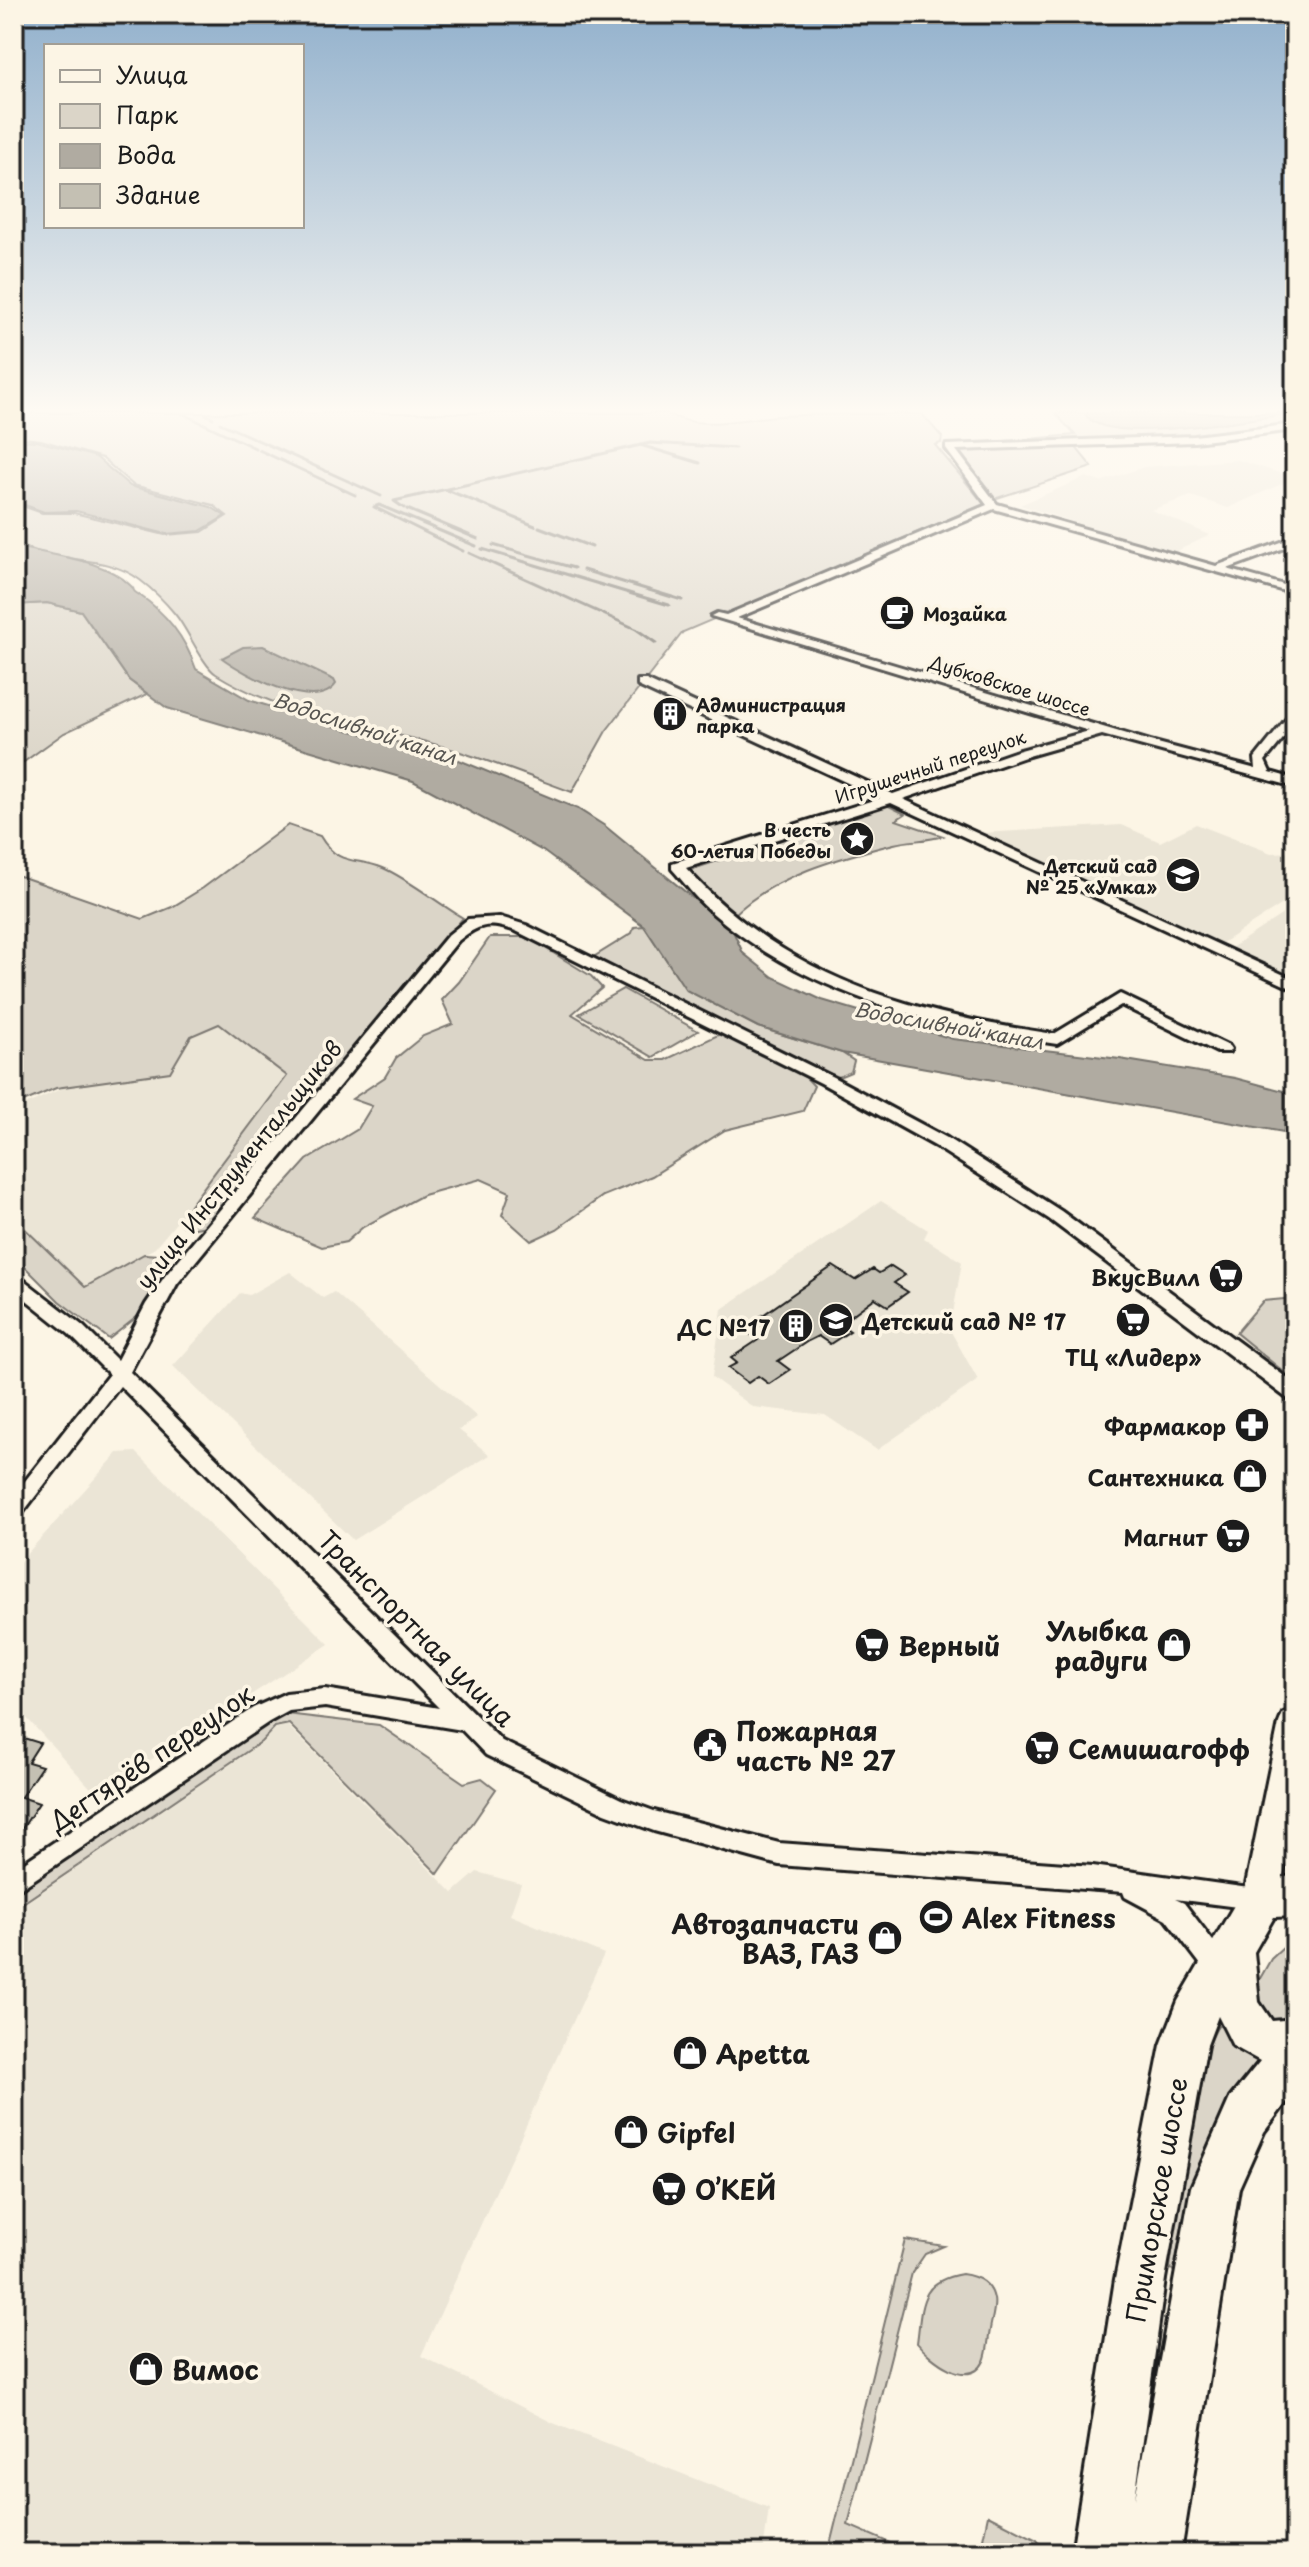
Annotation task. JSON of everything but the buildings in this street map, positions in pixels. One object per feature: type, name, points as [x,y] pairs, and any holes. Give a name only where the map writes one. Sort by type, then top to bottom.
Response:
[{"type":"highway","name":"Приморское шоссе","points":[[1100,2553],[1140,2279],[1184,2045],[1194,2016],[1226,1960],[1278,1898]]},
{"type":"highway","points":[[1226,1960],[1232,1995],[1241,2020],[1266,2041],[1282,2044],[1295,2041]]},
{"type":"highway","points":[[1153,2553],[1215,2187],[1247,2115],[1295,2054]]},
{"type":"main road","points":[[1278,1898],[1295,1723]]},
{"type":"street","name":"Дубковское шоссе","points":[[928,533],[722,617],[1102,731],[1295,783]]},
{"type":"street","points":[[1086,533],[1295,591]]},
{"type":"street","points":[[1214,570],[1295,540]]},
{"type":"street","points":[[642,683],[1295,986]]},
{"type":"street","points":[[1265,777],[1259,761],[1295,716]]},
{"type":"street","name":"Игрушечный переулок","points":[[1102,731],[1021,754],[892,799],[677,866],[698,894],[734,923],[786,958],[870,997],[958,1024],[1057,1039],[1120,999],[1223,1049]]},
{"type":"street","name":"улица Инструментальщиков","points":[[14,1510],[120,1373],[155,1304],[171,1280],[395,1006],[464,928],[473,922],[500,921],[521,928],[827,1080],[941,1142],[1055,1215],[1295,1394]]},
{"type":"street","name":"Транспортная улица","points":[[14,1281],[76,1330],[494,1748],[613,1806],[654,1821],[779,1854],[1105,1878],[1278,1898]]},
{"type":"street","name":"Дегтярёв переулок","points":[[14,1882],[261,1715],[286,1702],[325,1698],[469,1722]]},
{"type":"street","name":"Транспортная улица","points":[[1105,1878],[1134,1889],[1175,1911],[1226,1960]]},
{"type":"shaded area","points":[[1109,533],[1210,535],[1173,553]]},
{"type":"shaded area","name":"Детский сад № 25 «Умка»","points":[[1196,824],[1271,853],[1295,852],[1295,896],[1222,943],[981,833],[1122,825],[1160,842]]},
{"type":"shaded area","points":[[1295,906],[1295,978],[1231,948]]},
{"type":"shaded area","points":[[224,1015],[301,1073],[155,1248],[85,1287],[14,1218],[14,1110]]},
{"type":"shaded area","name":"Детский сад № 17","points":[[881,1201],[928,1230],[924,1238],[962,1262],[950,1330],[978,1380],[877,1450],[825,1415],[753,1407],[712,1377],[722,1309]]},
{"type":"shaded area","points":[[290,1272],[323,1298],[334,1292],[477,1417],[459,1430],[490,1455],[353,1540],[173,1366],[240,1293],[249,1295]]},
{"type":"shaded area","points":[[136,1452],[329,1644],[97,1795],[14,1704],[14,1568],[118,1453]]},
{"type":"shaded area","points":[[287,1725],[453,1893],[477,1872],[521,1884],[510,1915],[604,1954],[421,2356],[553,2423],[769,2508],[763,2553],[14,2553],[14,1911],[262,1743],[275,1729]]},
{"type":"green space","points":[[14,533],[916,533],[683,632],[606,731],[572,792],[452,749],[310,714],[262,698],[211,670],[175,614],[159,596],[126,571],[44,553],[14,540]]},
{"type":"green space","points":[[47,603],[81,611],[129,680],[147,694],[64,733],[14,769],[14,605]]},
{"type":"green space","points":[[887,805],[905,814],[896,820],[943,836],[894,844],[808,870],[767,890],[732,917],[701,891],[690,870]]},
{"type":"green space","points":[[288,825],[320,836],[341,857],[392,872],[463,918],[207,1226],[189,1229],[182,1225],[186,1211],[287,1076],[219,1024],[191,1036],[170,1072],[56,1088],[14,1106],[14,874],[143,919],[172,907],[203,888]]},
{"type":"green space","points":[[644,926],[687,990],[758,1027],[842,1053],[854,1061],[851,1072],[839,1077],[775,1053],[592,958],[632,933],[634,927]]},
{"type":"green space","points":[[490,937],[527,937],[591,976],[602,988],[572,1014],[649,1060],[665,1060],[720,1034],[800,1071],[814,1086],[803,1111],[725,1130],[652,1176],[603,1196],[557,1229],[531,1241],[502,1215],[510,1192],[481,1179],[423,1195],[363,1227],[346,1242],[322,1247],[255,1218],[307,1160],[358,1129],[372,1106],[352,1099],[385,1077],[396,1058],[423,1036],[453,1024],[442,1000],[459,982]]},
{"type":"green space","points":[[623,989],[698,1031],[653,1057],[579,1014]]},
{"type":"green space","points":[[14,1218],[85,1287],[144,1254],[159,1255],[169,1267],[138,1316],[109,1339],[59,1301],[14,1256]]},
{"type":"green space","points":[[1295,1298],[1295,1381],[1236,1333],[1263,1301]]},
{"type":"green space","points":[[278,1713],[379,1725],[464,1783],[482,1778],[496,1789],[438,1874],[289,1724],[275,1727],[261,1742],[14,1909],[14,1884]]},
{"type":"green space","points":[[1295,1937],[1295,2009],[1275,2025],[1249,1998],[1271,1959]]},
{"type":"green space","points":[[1219,2025],[1260,2058],[1231,2100],[1208,2145],[1193,2187],[1182,2254],[1174,2272],[1170,2267],[1194,2103],[1210,2043]]},
{"type":"green space","points":[[905,2240],[944,2246],[925,2254],[912,2273],[848,2525],[913,2553],[828,2553]]},
{"type":"green space","points":[[962,2274],[987,2284],[994,2303],[984,2361],[969,2373],[949,2369],[917,2343],[922,2306],[930,2289],[948,2277]]},
{"type":"green space","points":[[988,2515],[1037,2540],[1047,2553],[980,2553]]},
{"type":"water","points":[[14,546],[91,563],[119,576],[173,626],[196,669],[249,700],[343,729],[442,753],[578,809],[605,826],[733,931],[743,953],[773,977],[822,1000],[953,1039],[1120,1059],[1235,1078],[1295,1094],[1295,1134],[842,1053],[758,1027],[686,990],[644,926],[543,851],[413,781],[167,708],[129,680],[81,611],[47,603],[14,605]]},
{"type":"water","points":[[263,646],[334,680],[336,684],[326,692],[313,695],[297,693],[262,681],[222,658],[243,647]]},
{"type":"waterway","points":[[426,533],[463,551]]},
{"type":"waterway","points":[[445,533],[476,546]]},
{"type":"waterway","points":[[463,533],[478,539]]},
{"type":"waterway","points":[[554,533],[592,547]]},
{"type":"waterway","points":[[493,545],[574,568]]},
{"type":"waterway","points":[[482,549],[669,605]]},
{"type":"waterway","points":[[469,553],[636,629],[656,643]]},
{"type":"waterway","points":[[583,570],[682,600]]},
{"type":"place","name":"Мозайка","points":[[897,613]]},
{"type":"place","name":"Администрация парка","points":[[670,714]]},
{"type":"place","name":"В честь 60-летия Победы","points":[[857,839]]},
{"type":"place","name":"Детский сад № 25 «Умка»","points":[[1183,875]]},
{"type":"place","name":"ВкусВилл","points":[[1226,1276]]},
{"type":"place","name":"Детский сад № 17","points":[[836,1320]]},
{"type":"place","name":"ТЦ «Лидер»","points":[[1133,1320]]},
{"type":"place","name":"ДС №17","points":[[796,1326]]},
{"type":"place","name":"Фармакор","points":[[1252,1425]]},
{"type":"place","name":"Сантехника","points":[[1250,1476]]},
{"type":"place","name":"Магнит","points":[[1233,1536]]},
{"type":"place","name":"Верный","points":[[872,1645]]},
{"type":"place","name":"Улыбка радуги","points":[[1174,1645]]},
{"type":"place","name":"Пожарная часть № 27","points":[[710,1745]]},
{"type":"place","name":"Семишагофф","points":[[1042,1748]]},
{"type":"place","name":"Alex Fitness","points":[[936,1917]]},
{"type":"place","name":"Автозапчасти ВАЗ, ГАЗ","points":[[885,1938]]},
{"type":"place","name":"Apetta","points":[[690,2053]]},
{"type":"place","name":"Gipfel","points":[[631,2132]]},
{"type":"place","name":"О’КЕЙ","points":[[669,2189]]},
{"type":"place","name":"Вимос","points":[[146,2369]]},
{"type":"water label","name":"Водосливной канал","points":[[365,728]]},
{"type":"water label","name":"Водосливной канал","points":[[949,1025]]}]
